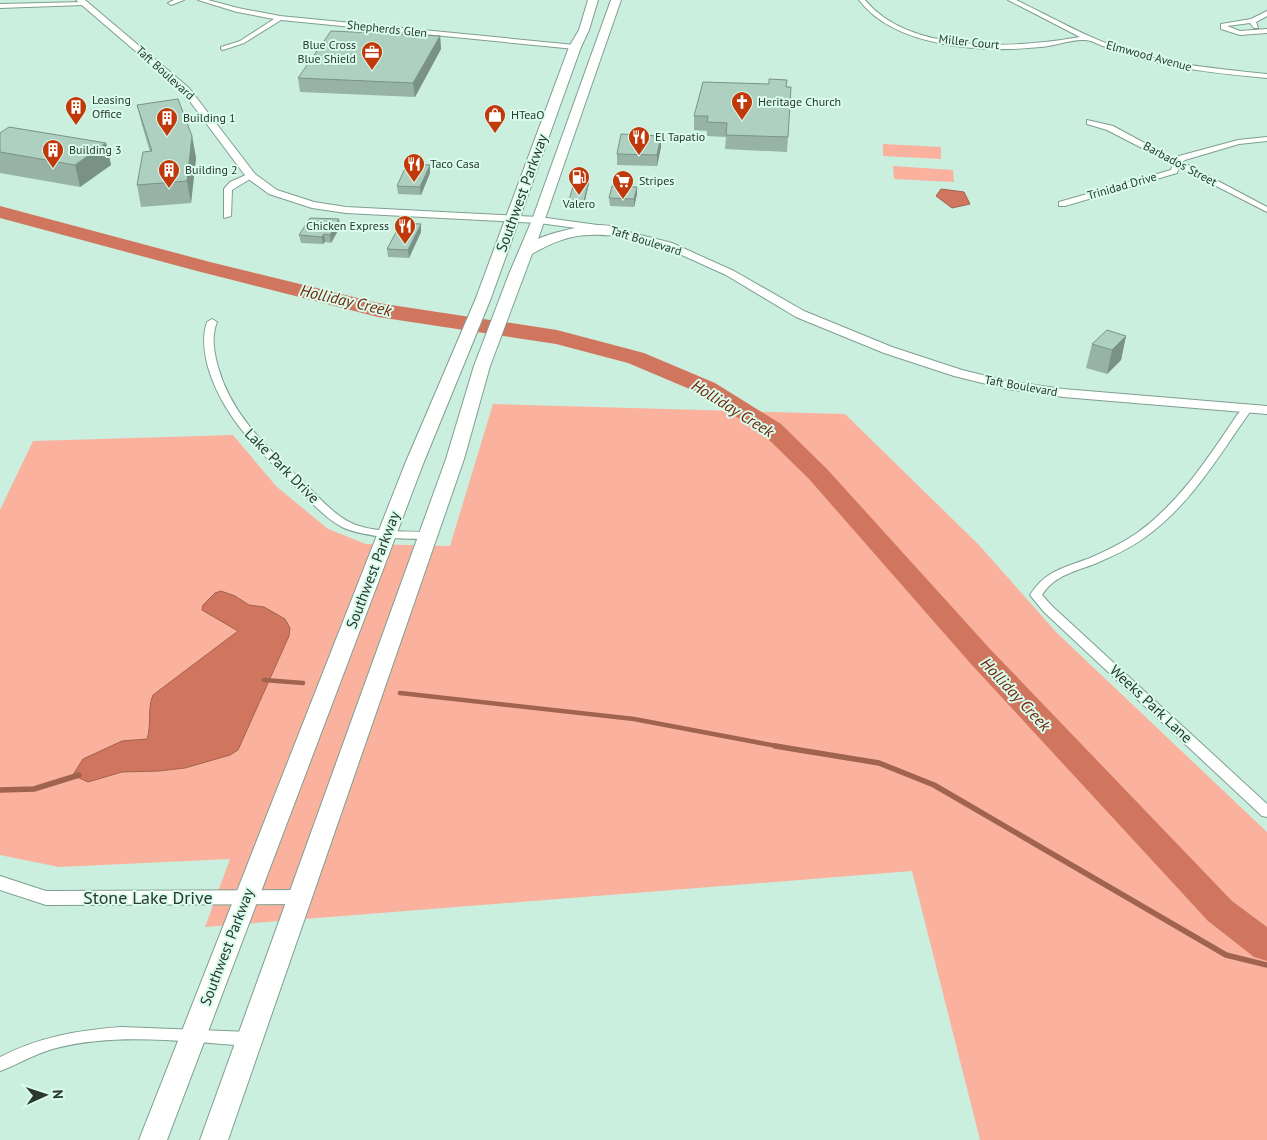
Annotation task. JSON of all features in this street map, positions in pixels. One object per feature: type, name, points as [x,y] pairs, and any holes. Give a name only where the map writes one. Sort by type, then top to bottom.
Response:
[{"type":"main road","name":"Southwest Parkway","points":[[153,1140],[387,534],[494,273],[511,220],[575,47],[584,30],[593,0]]},
{"type":"main road","name":"Southwest Parkway","points":[[214,1140],[455,459],[482,366],[516,274],[539,220],[616,0]]},
{"type":"main road","points":[[544,133],[570,132]]},
{"type":"main road","points":[[526,252],[548,238],[568,232],[614,231]]},
{"type":"street","points":[[171,3],[181,0]]},
{"type":"street","name":"Shepherds Glen","points":[[201,0],[237,10],[280,18],[575,47]]},
{"type":"street","name":"Miller Court","points":[[862,0],[881,18],[898,28],[941,40],[989,46],[1020,47],[1088,37]]},
{"type":"street","name":"Elmwood Avenue","points":[[1011,0],[1088,37],[1124,51],[1180,65],[1267,76]]},
{"type":"street","points":[[0,6],[82,1]]},
{"type":"street","name":"Taft Boulevard","points":[[82,1],[186,90],[251,176],[273,192],[312,205],[346,210],[539,220],[579,224],[614,231],[641,237],[684,252],[730,273],[775,300],[818,322],[888,350],[958,373],[1007,385],[1063,393],[1267,410]]},
{"type":"street","points":[[1267,13],[1253,21],[1223,25],[1224,29],[1232,32],[1267,31]]},
{"type":"street","points":[[223,48],[242,42],[280,18]]},
{"type":"street","points":[[1253,21],[1255,27],[1267,31]]},
{"type":"street","name":"Barbados Street","points":[[1090,122],[1110,128],[1267,210]]},
{"type":"street","points":[[1177,163],[1182,158],[1238,142],[1267,140]]},
{"type":"street","name":"Trinidad Drive","points":[[1062,204],[1174,171],[1177,163]]},
{"type":"street","points":[[227,216],[228,189],[233,184],[251,176]]},
{"type":"street","name":"Lake Park Drive","points":[[212,322],[208,334],[215,377],[234,417],[260,447],[333,515],[352,526],[387,534],[428,534]]},
{"type":"street","name":"Weeks Park Lane","points":[[1247,409],[1232,428],[1200,478],[1160,520],[1116,550],[1056,573],[1045,582],[1036,595],[1048,610],[1267,812]]},
{"type":"street","name":"Stone Lake Drive","points":[[0,883],[46,898],[299,897]]},
{"type":"street","points":[[0,1064],[36,1047],[89,1036],[123,1034],[250,1038]]},
{"type":"shaded area","points":[[883,144],[941,147],[941,159],[883,156]]},
{"type":"shaded area","points":[[893,166],[953,170],[954,182],[894,179]]},
{"type":"shaded area","points":[[941,189],[964,192],[970,204],[952,208],[936,196]]},
{"type":"shaded area","points":[[493,404],[845,414],[979,545],[1057,633],[1267,832],[1267,1140],[980,1140],[912,871],[205,927],[230,859],[59,867],[0,855],[0,510],[33,441],[233,435],[276,486],[328,529],[366,544],[450,546]]},
{"type":"shaded area","points":[[221,591],[235,596],[249,605],[264,607],[285,619],[290,628],[289,636],[238,750],[230,755],[185,768],[122,772],[88,782],[73,775],[83,759],[122,741],[147,739],[153,695],[238,631],[202,610],[203,605],[215,593]]},
{"type":"building","name":"Blue Cross Blue Shield","points":[[331,31],[440,36],[413,83],[298,78]]},
{"type":"building","name":"Heritage Church","points":[[769,79],[787,80],[786,87],[791,87],[788,137],[726,135],[727,123],[707,122],[708,116],[694,116],[703,82],[769,84]]},
{"type":"building","points":[[178,99],[192,136],[187,181],[137,185],[143,152],[152,151],[137,105]]},
{"type":"building","points":[[9,127],[106,143],[75,165],[0,152],[0,133]]},
{"type":"building","points":[[621,134],[661,136],[657,155],[617,154]]},
{"type":"building","points":[[407,164],[430,165],[420,187],[397,186]]},
{"type":"building","name":"Valero","points":[[575,179],[589,180],[583,205],[568,204]]},
{"type":"building","points":[[612,186],[637,187],[634,199],[609,198]]},
{"type":"building","points":[[310,218],[339,219],[330,235],[324,234],[322,237],[299,235]]},
{"type":"building","points":[[401,223],[421,224],[408,250],[387,249]]},
{"type":"building","points":[[1107,330],[1126,336],[1112,350],[1092,344]]},
{"type":"waterway","name":"Holliday Creek","points":[[0,212],[204,267],[378,310],[557,337],[636,358],[707,388],[772,429],[818,474],[981,657],[1220,911],[1267,947]]},
{"type":"waterway","points":[[264,680],[303,683]]},
{"type":"waterway","points":[[400,693],[634,719],[782,747]]},
{"type":"waterway","points":[[775,746],[879,763],[934,785],[1226,955],[1267,965]]},
{"type":"waterway","points":[[0,790],[34,789],[79,775]]},
{"type":"place","name":"Blue Cross Blue Shield","points":[[372,71]]},
{"type":"place","name":"Heritage Church","points":[[742,121]]},
{"type":"place","name":"Leasing Office","points":[[76,126]]},
{"type":"place","name":"HTeaO","points":[[495,134]]},
{"type":"place","name":"Building 1","points":[[167,137]]},
{"type":"place","name":"El Tapatio","points":[[639,156]]},
{"type":"place","name":"Building 3","points":[[53,169]]},
{"type":"place","name":"Taco Casa","points":[[414,183]]},
{"type":"place","name":"Building 2","points":[[169,189]]},
{"type":"place","name":"Valero","points":[[579,196]]},
{"type":"place","name":"Stripes","points":[[623,200]]},
{"type":"place","name":"Chicken Express","points":[[405,245]]}]
